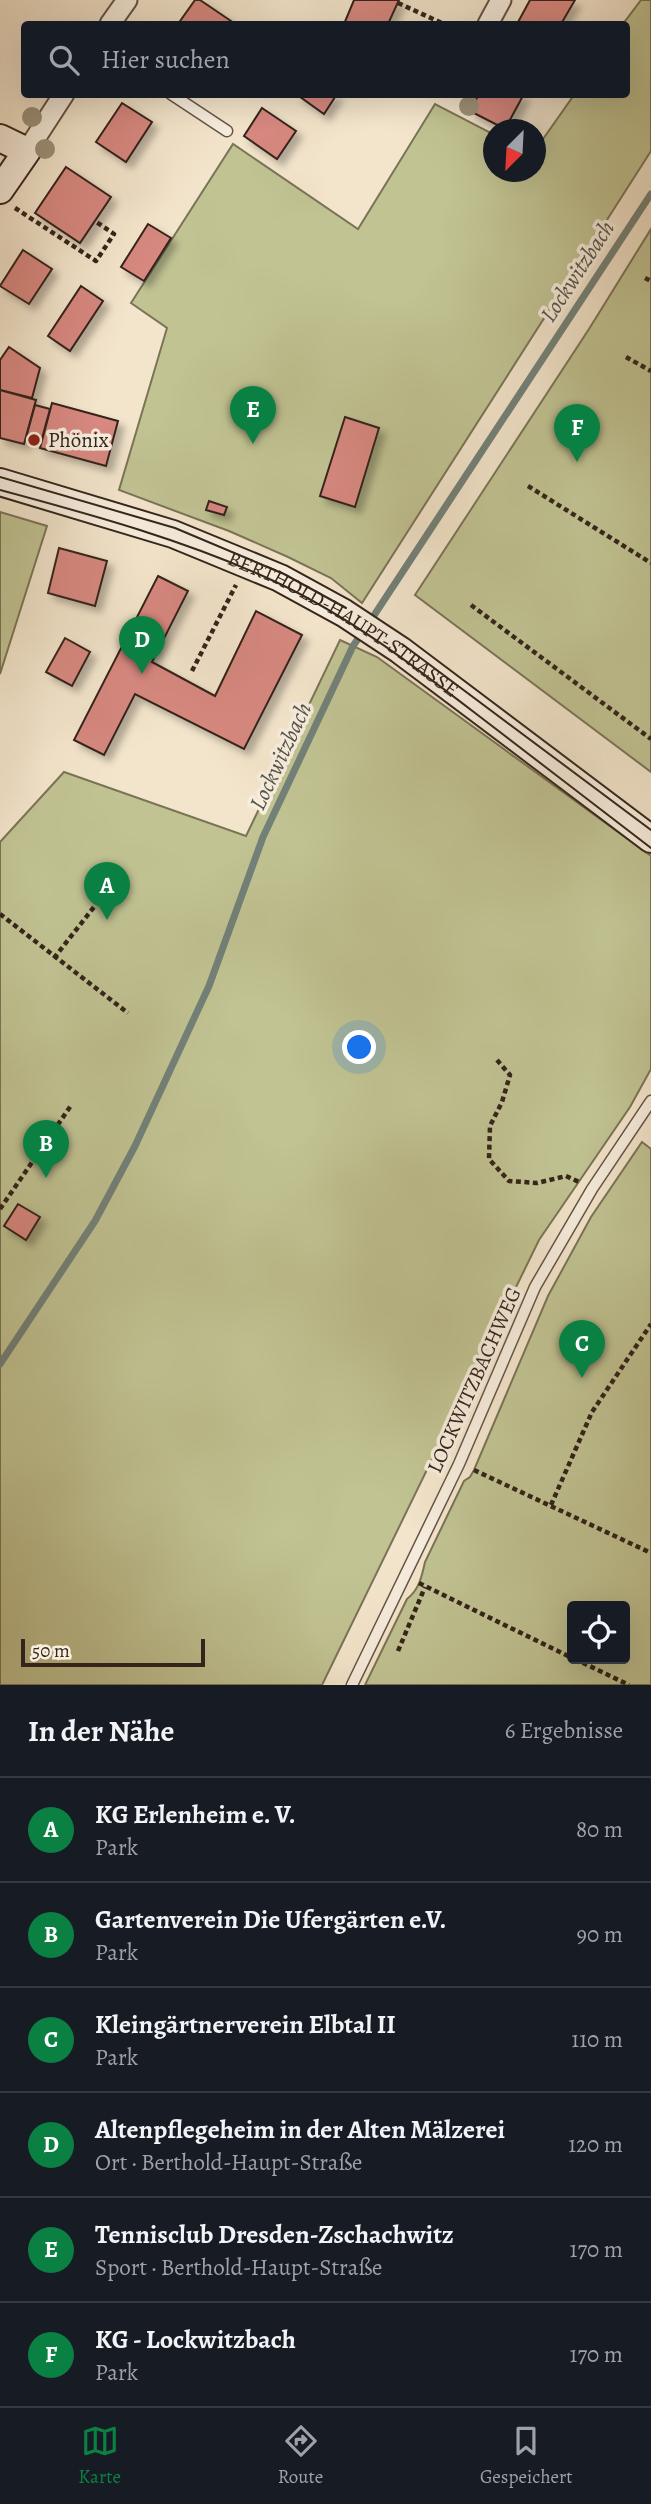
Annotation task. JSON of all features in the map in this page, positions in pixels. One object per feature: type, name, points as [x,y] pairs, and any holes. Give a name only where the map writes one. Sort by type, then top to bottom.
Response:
[{"type":"street","points":[[112,21],[127,0]]},
{"type":"street","points":[[490,21],[501,0]]},
{"type":"street","points":[[5,197],[26,151],[61,98]]},
{"type":"street","points":[[0,138],[26,151]]},
{"type":"street","name":"BERTHOLD-HAUPT-STRASSE","points":[[0,482],[173,534],[280,578],[344,613],[400,649],[651,839]]},
{"type":"lane","points":[[177,98],[227,131]]},
{"type":"lane","name":"LOCKWITZBACHWEG","points":[[352,1685],[459,1464],[536,1287],[592,1189],[651,1101]]},
{"type":"path","points":[[398,3],[437,21]]},
{"type":"path","points":[[5,197],[96,261],[114,234],[95,221]]},
{"type":"path","points":[[645,278],[651,281]]},
{"type":"path","points":[[625,357],[651,371]]},
{"type":"path","points":[[528,486],[651,563]]},
{"type":"path","points":[[192,671],[247,564]]},
{"type":"path","points":[[471,605],[651,739]]},
{"type":"path","points":[[54,958],[94,907],[111,868]]},
{"type":"path","points":[[0,914],[128,1013]]},
{"type":"path","points":[[497,1060],[510,1075],[502,1102],[490,1126],[489,1159],[509,1181],[537,1182],[566,1176],[592,1189]]},
{"type":"path","points":[[0,1209],[72,1104]]},
{"type":"path","points":[[551,1505],[592,1412],[651,1324]]},
{"type":"path","points":[[474,1470],[651,1553]]},
{"type":"path","points":[[419,1583],[567,1655]]},
{"type":"path","points":[[398,1651],[425,1587]]},
{"type":"path","points":[[585,1664],[629,1685]]},
{"type":"green space","points":[[641,0],[651,0],[651,151],[362,603],[331,578],[288,557],[229,531],[119,490],[167,328],[131,303],[233,144],[358,229],[435,104],[483,129],[483,182],[546,182],[546,135],[572,98],[630,98],[630,21],[625,21]]},
{"type":"green space","points":[[651,229],[651,772],[415,595]]},
{"type":"green space","points":[[0,512],[47,526],[0,674]]},
{"type":"green space","points":[[340,640],[377,657],[651,856],[651,1069],[630,1107],[539,1240],[322,1685],[0,1685],[0,842],[64,772],[246,836]]},
{"type":"green space","points":[[642,1142],[651,1149],[651,1685],[365,1685],[407,1599],[417,1587],[425,1562],[464,1481],[474,1470],[548,1296],[591,1217]]},
{"type":"building","points":[[195,0],[200,0],[231,21],[180,21]]},
{"type":"building","points":[[354,0],[399,0],[389,21],[345,21]]},
{"type":"building","points":[[530,0],[575,0],[563,21],[519,21]]},
{"type":"building","points":[[302,98],[334,98],[324,114]]},
{"type":"building","points":[[477,98],[522,98],[510,119],[486,119],[470,111]]},
{"type":"building","points":[[122,103],[152,122],[126,162],[96,142]]},
{"type":"building","points":[[262,108],[296,131],[277,159],[244,136]]},
{"type":"building","points":[[66,167],[111,197],[80,243],[35,213]]},
{"type":"building","points":[[148,224],[171,238],[144,281],[121,267]]},
{"type":"building","points":[[23,250],[52,269],[29,304],[0,286]]},
{"type":"building","points":[[81,286],[103,301],[70,351],[48,336]]},
{"type":"building","points":[[9,347],[40,368],[32,398],[0,390],[0,360]]},
{"type":"building","points":[[0,390],[36,400],[24,444],[0,438]]},
{"type":"building","points":[[52,403],[118,421],[106,466],[40,448]]},
{"type":"building","points":[[35,405],[50,409],[41,442],[26,438]]},
{"type":"building","points":[[345,417],[379,428],[355,507],[320,496]]},
{"type":"building","points":[[209,501],[227,507],[224,515],[206,510]]},
{"type":"building","points":[[59,548],[107,561],[95,606],[48,593]]},
{"type":"building","points":[[158,576],[188,591],[152,662],[215,696],[256,611],[302,635],[244,749],[135,694],[104,755],[74,740]]},
{"type":"building","points":[[65,638],[90,652],[72,686],[46,672]]},
{"type":"building","points":[[18,1204],[40,1217],[26,1240],[4,1226]]},
{"type":"waterway","name":"Lockwitzbach","points":[[369,623],[651,194]]},
{"type":"waterway","name":"Lockwitzbach","points":[[0,1364],[95,1221],[135,1146],[209,986],[263,837],[353,646],[362,633]]},
{"type":"tram line","points":[[0,477],[175,528],[284,574],[346,608]]},
{"type":"tram line","points":[[0,490],[175,541],[243,567],[303,596],[406,661],[651,848]]},
{"type":"tram line","points":[[402,644],[651,830]]},
{"type":"place","name":"Phönix","points":[[34,440]]},
{"type":"place","name":"Tennisclub Dresden-Zschachwitz","points":[[253,444]]},
{"type":"place","name":"KG - Lockwitzbach","points":[[577,462]]},
{"type":"place","name":"Altenpflegeheim in der Alten Mälzerei","points":[[142,674]]},
{"type":"place","name":"KG Erlenheim e. V.","points":[[107,920]]},
{"type":"place","name":"Gartenverein Die Ufergärten e.V.","points":[[46,1178]]},
{"type":"place","name":"Kleingärtnerverein Elbtal II","points":[[582,1378]]}]
